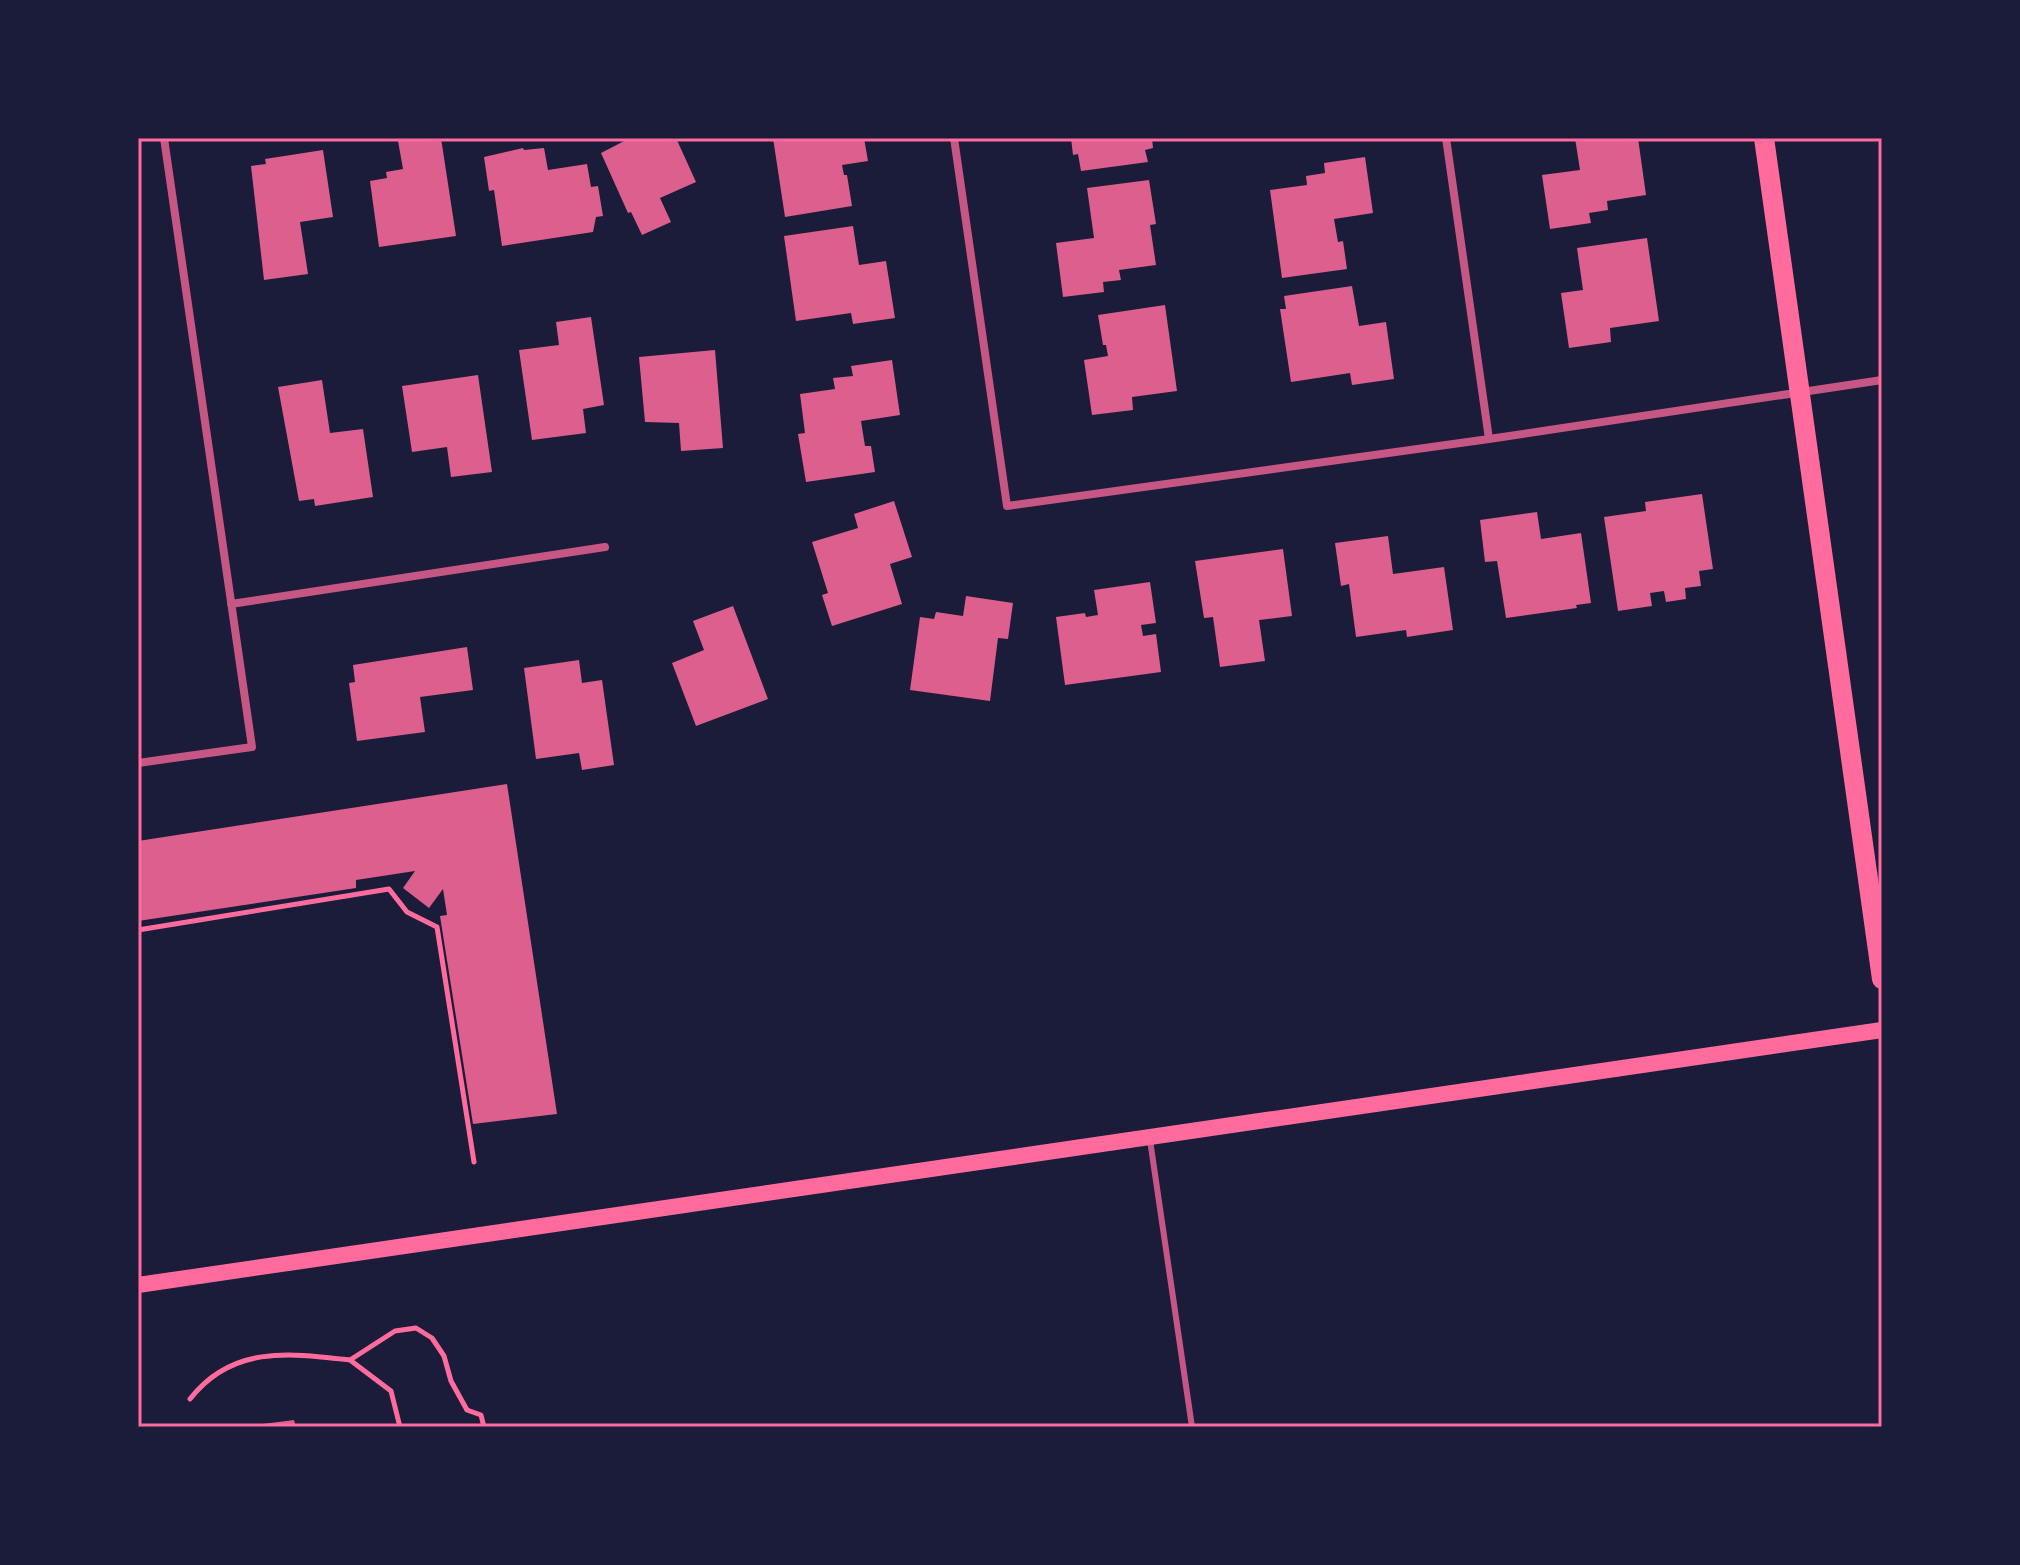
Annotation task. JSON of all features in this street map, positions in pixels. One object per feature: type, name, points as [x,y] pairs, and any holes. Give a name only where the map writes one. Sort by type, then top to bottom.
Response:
[{"type":"main road","points":[[1764,138],[1882,979]]},
{"type":"main road","points":[[138,1285],[1882,1030]]},
{"type":"street","points":[[138,763],[252,747],[164,138]]},
{"type":"street","points":[[954,138],[1007,506],[1882,380]]},
{"type":"street","points":[[1446,138],[1489,439]]},
{"type":"street","points":[[231,604],[605,547]]},
{"type":"lane","points":[[1149,1137],[1192,1427]]},
{"type":"path","points":[[138,930],[389,889],[407,912],[437,927],[474,1162]]},
{"type":"path","points":[[350,1360],[395,1331],[416,1328],[432,1338],[444,1356],[451,1381],[467,1410],[481,1415],[484,1427]]},
{"type":"path","points":[[190,1399],[199,1387],[238,1361],[261,1355],[302,1354],[350,1360],[391,1391],[400,1427]]},
{"type":"building","points":[[441,138],[456,236],[379,247],[370,181],[387,178],[386,172],[403,169],[398,141]]},
{"type":"building","points":[[630,138],[676,138],[696,182],[660,198],[671,222],[642,235],[631,212],[628,213],[601,153]]},
{"type":"building","points":[[773,138],[864,138],[868,161],[842,165],[844,175],[847,175],[852,206],[785,217]]},
{"type":"building","points":[[1071,138],[1152,138],[1153,148],[1145,150],[1148,162],[1081,171],[1078,154],[1073,155]]},
{"type":"building","points":[[1575,138],[1638,138],[1646,195],[1607,201],[1608,210],[1589,213],[1591,223],[1550,229],[1542,175],[1580,170]]},
{"type":"building","points":[[523,148],[544,148],[548,170],[587,164],[591,187],[598,186],[603,216],[596,217],[593,232],[502,246],[494,190],[489,191],[484,157]]},
{"type":"building","points":[[323,150],[333,217],[300,222],[308,274],[264,280],[251,166],[266,164],[265,159]]},
{"type":"building","points":[[1365,157],[1373,213],[1334,219],[1338,242],[1343,241],[1347,269],[1282,278],[1270,190],[1307,185],[1306,176],[1325,173],[1324,163]]},
{"type":"building","points":[[1149,180],[1156,224],[1150,225],[1156,265],[1119,270],[1121,280],[1103,282],[1104,292],[1063,297],[1056,243],[1094,238],[1087,188]]},
{"type":"building","points":[[853,226],[859,265],[886,261],[895,318],[853,324],[851,313],[796,321],[784,236]]},
{"type":"building","points":[[1647,238],[1659,321],[1610,328],[1611,342],[1569,348],[1561,293],[1583,290],[1577,248]]},
{"type":"building","points":[[1352,286],[1359,326],[1386,322],[1394,379],[1352,385],[1350,373],[1291,382],[1280,309],[1286,309],[1284,296]]},
{"type":"building","points":[[1165,305],[1177,391],[1132,397],[1133,410],[1092,415],[1084,360],[1108,356],[1098,315]]},
{"type":"building","points":[[591,317],[604,405],[583,409],[586,433],[532,440],[519,350],[559,345],[556,322]]},
{"type":"building","points":[[715,350],[723,448],[681,451],[679,423],[645,422],[639,357]]},
{"type":"building","points":[[892,360],[900,415],[861,421],[865,446],[871,446],[875,472],[806,482],[798,434],[805,433],[800,394],[835,389],[833,378],[853,376],[851,366]]},
{"type":"building","points":[[478,375],[492,472],[451,477],[447,447],[412,452],[402,386]]},
{"type":"building","points":[[322,380],[330,433],[363,429],[373,497],[315,506],[314,499],[299,501],[278,387]]},
{"type":"building","points":[[1702,494],[1713,569],[1699,571],[1701,586],[1685,588],[1686,599],[1666,602],[1664,591],[1650,593],[1652,606],[1618,611],[1604,517],[1646,511],[1645,502]]},
{"type":"building","points":[[894,501],[912,557],[890,564],[902,604],[832,626],[822,595],[828,593],[812,542],[858,528],[854,514]]},
{"type":"building","points":[[1537,512],[1541,539],[1581,533],[1591,603],[1576,605],[1577,608],[1506,618],[1497,561],[1485,562],[1480,520]]},
{"type":"building","points":[[1388,536],[1393,574],[1444,567],[1453,630],[1407,637],[1406,630],[1356,637],[1349,584],[1341,586],[1335,543]]},
{"type":"building","points":[[1283,549],[1292,616],[1259,620],[1265,661],[1220,667],[1213,617],[1204,618],[1195,561]]},
{"type":"building","points":[[1150,582],[1156,623],[1141,625],[1143,636],[1156,634],[1161,672],[1065,685],[1056,617],[1085,613],[1086,617],[1098,615],[1094,590]]},
{"type":"building","points":[[966,596],[1013,603],[1008,639],[998,638],[990,701],[910,690],[920,617],[934,619],[936,612],[963,616]]},
{"type":"building","points":[[733,606],[768,699],[696,726],[672,663],[704,650],[693,621]]},
{"type":"building","points":[[467,647],[473,690],[420,697],[425,732],[357,741],[349,683],[355,682],[353,665]]},
{"type":"building","points":[[579,660],[582,683],[602,680],[614,765],[582,770],[579,753],[536,759],[524,668]]},
{"type":"building","points":[[507,784],[557,1114],[473,1124],[440,916],[447,915],[443,889],[429,908],[403,888],[415,871],[356,880],[356,888],[138,921],[138,841]]},
{"type":"building","points":[[294,1420],[296,1427],[255,1427],[255,1425]]}]
